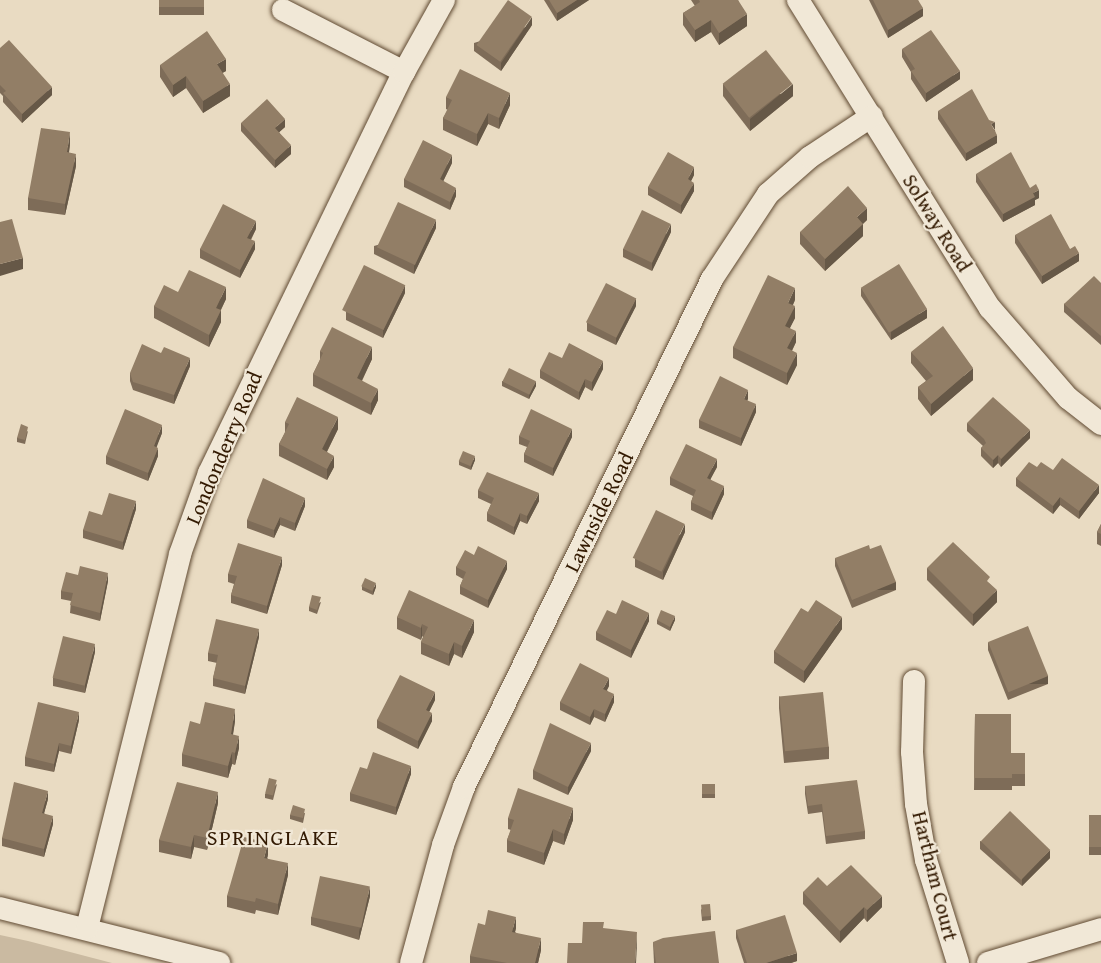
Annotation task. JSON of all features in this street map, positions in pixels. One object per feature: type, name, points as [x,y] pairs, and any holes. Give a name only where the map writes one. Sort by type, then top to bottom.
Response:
[{"type":"street","name":"Londonderry Road","points":[[87,928],[180,554],[209,474],[404,72],[444,0]]},
{"type":"street","name":"Solway Road","points":[[798,0],[990,308],[1068,398],[1101,424]]},
{"type":"street","points":[[283,10],[404,72]]},
{"type":"street","name":"Lawnside Road","points":[[411,963],[443,845],[464,787],[712,279],[768,194],[810,157],[872,116]]},
{"type":"street","name":"Hartham Court","points":[[914,681],[912,752],[916,804],[926,860],[958,963]]},
{"type":"street","points":[[0,908],[219,963]]},
{"type":"street","points":[[988,963],[1101,929]]},
{"type":"shaded area","points":[[0,935],[28,941],[112,963],[0,963]]},
{"type":"building","points":[[159,0],[204,0],[204,7],[159,7]]},
{"type":"building","points":[[508,0],[532,17],[500,62],[476,45]]},
{"type":"building","points":[[549,0],[577,0],[557,13]]},
{"type":"building","points":[[699,0],[738,0],[747,14],[719,33],[711,20],[695,30],[683,13],[700,2]]},
{"type":"building","points":[[873,0],[918,0],[923,8],[888,30]]},
{"type":"building","points":[[931,30],[960,71],[926,93],[911,71],[915,69],[902,49]]},
{"type":"building","points":[[207,31],[226,59],[217,64],[230,84],[203,101],[186,76],[173,85],[160,65]]},
{"type":"building","points":[[9,40],[52,87],[22,114],[3,93],[6,91],[0,85],[0,48]]},
{"type":"building","points":[[766,50],[792,84],[749,118],[723,84]]},
{"type":"building","points":[[460,69],[510,93],[499,118],[488,113],[477,134],[443,118],[452,100],[446,97]]},
{"type":"building","points":[[972,89],[989,120],[995,122],[991,124],[997,135],[966,153],[938,111]]},
{"type":"building","points":[[267,99],[285,119],[275,128],[291,145],[275,160],[241,123]]},
{"type":"building","points":[[41,128],[70,132],[67,152],[76,154],[65,204],[28,198]]},
{"type":"building","points":[[423,140],[452,155],[440,179],[456,188],[450,202],[404,179]]},
{"type":"building","points":[[668,152],[694,167],[688,179],[694,183],[681,205],[648,187]]},
{"type":"building","points":[[1011,152],[1030,188],[1036,184],[1039,190],[1033,193],[1035,197],[1003,214],[976,174]]},
{"type":"building","points":[[848,186],[867,208],[857,217],[863,224],[825,259],[800,232]]},
{"type":"building","points":[[398,202],[436,220],[415,265],[377,247]]},
{"type":"building","points":[[223,204],[256,221],[247,238],[255,241],[240,270],[200,249]]},
{"type":"building","points":[[642,210],[671,224],[652,263],[623,249]]},
{"type":"building","points":[[1051,214],[1070,249],[1075,246],[1079,253],[1042,276],[1015,235]]},
{"type":"building","points":[[12,219],[23,258],[0,264],[0,222]]},
{"type":"building","points":[[899,264],[927,309],[889,333],[861,288]]},
{"type":"building","points":[[364,265],[405,285],[383,330],[342,310]]},
{"type":"building","points":[[189,270],[226,287],[216,308],[221,310],[209,335],[154,306],[164,285],[178,292]]},
{"type":"building","points":[[768,275],[795,288],[788,303],[795,306],[785,326],[796,331],[787,348],[797,353],[787,373],[733,347]]},
{"type":"building","points":[[1094,276],[1101,283],[1101,336],[1064,304]]},
{"type":"building","points":[[606,283],[636,298],[616,338],[586,322]]},
{"type":"building","points":[[943,326],[973,368],[931,404],[918,387],[933,376],[911,352]]},
{"type":"building","points":[[332,327],[372,347],[357,378],[378,389],[371,403],[313,374],[323,353],[320,351]]},
{"type":"building","points":[[569,343],[603,361],[592,382],[585,379],[579,392],[540,370],[549,352],[562,358]]},
{"type":"building","points":[[142,344],[161,353],[164,347],[190,358],[174,395],[133,382],[130,373]]},
{"type":"building","points":[[509,368],[536,381],[529,395],[502,381]]},
{"type":"building","points":[[720,376],[748,390],[744,399],[756,404],[741,438],[699,420]]},
{"type":"building","points":[[297,397],[338,417],[322,449],[334,456],[327,469],[279,444],[289,424],[285,422]]},
{"type":"building","points":[[993,397],[1030,430],[1001,459],[998,455],[993,460],[981,448],[986,443],[984,439],[967,423]]},
{"type":"building","points":[[125,409],[162,425],[154,446],[158,448],[148,473],[106,456]]},
{"type":"building","points":[[531,409],[572,429],[553,468],[524,454],[530,441],[519,436]]},
{"type":"building","points":[[21,424],[28,427],[25,440],[17,438]]},
{"type":"building","points":[[686,444],[717,459],[707,478],[724,486],[712,512],[691,502],[696,490],[670,477]]},
{"type":"building","points":[[463,451],[475,456],[471,466],[459,461]]},
{"type":"building","points":[[1062,458],[1099,485],[1079,511],[1060,497],[1053,506],[1016,478],[1029,462],[1037,467],[1041,462],[1053,470]]},
{"type":"building","points":[[487,472],[539,493],[527,516],[520,513],[514,527],[487,513],[494,498],[478,490]]},
{"type":"building","points":[[263,478],[305,498],[295,523],[280,517],[274,530],[247,520]]},
{"type":"building","points":[[109,493],[136,501],[123,542],[83,530],[89,511],[102,515]]},
{"type":"building","points":[[656,510],[685,524],[662,572],[633,558]]},
{"type":"building","points":[[953,542],[990,577],[987,581],[997,590],[973,614],[927,568]]},
{"type":"building","points":[[238,543],[282,557],[267,606],[231,595],[237,576],[228,574]]},
{"type":"building","points":[[869,545],[870,549],[881,545],[896,582],[852,600],[835,558]]},
{"type":"building","points":[[478,546],[507,561],[488,600],[460,586],[466,572],[456,567],[465,550],[474,555]]},
{"type":"building","points":[[80,566],[108,573],[100,613],[70,605],[73,593],[61,591],[66,572],[78,575]]},
{"type":"building","points":[[365,578],[376,583],[372,591],[361,586]]},
{"type":"building","points":[[409,590],[474,620],[462,646],[454,642],[449,654],[421,642],[428,627],[422,624],[421,628],[397,617]]},
{"type":"building","points":[[312,595],[321,597],[317,610],[309,607]]},
{"type":"building","points":[[622,600],[649,613],[631,650],[596,632],[607,610],[616,614]]},
{"type":"building","points":[[816,600],[842,617],[804,671],[774,651],[801,608],[808,612]]},
{"type":"building","points":[[661,610],[675,616],[670,627],[657,620]]},
{"type":"building","points":[[216,619],[259,629],[245,686],[213,678],[218,655],[208,653]]},
{"type":"building","points":[[1028,626],[1048,676],[1008,692],[988,642]]},
{"type":"building","points":[[63,636],[95,644],[85,686],[53,678]]},
{"type":"building","points":[[580,663],[609,678],[603,689],[614,694],[605,714],[594,709],[590,717],[560,702]]},
{"type":"building","points":[[400,675],[435,692],[426,710],[432,713],[418,741],[377,720]]},
{"type":"building","points":[[823,692],[829,747],[785,751],[779,697]]},
{"type":"building","points":[[38,702],[79,712],[71,746],[59,743],[54,764],[25,757]]},
{"type":"building","points":[[205,702],[235,709],[231,734],[239,736],[235,753],[232,752],[228,766],[182,754],[190,721],[200,724]]},
{"type":"building","points":[[975,714],[1011,714],[1011,753],[1025,753],[1025,774],[1012,774],[1012,778],[974,778]]},
{"type":"building","points":[[550,723],[591,743],[568,787],[533,770]]},
{"type":"building","points":[[373,752],[411,766],[396,807],[350,793],[360,767],[367,769]]},
{"type":"building","points":[[269,778],[277,780],[273,795],[265,794]]},
{"type":"building","points":[[857,780],[865,831],[826,836],[822,804],[808,806],[805,786]]},
{"type":"building","points":[[14,782],[48,791],[42,813],[53,816],[44,849],[2,838]]},
{"type":"building","points":[[177,782],[218,792],[207,838],[194,835],[191,847],[159,840]]},
{"type":"building","points":[[702,784],[715,784],[715,794],[702,794]]},
{"type":"building","points":[[518,788],[573,808],[564,834],[553,829],[544,853],[507,840],[514,820],[508,818]]},
{"type":"building","points":[[293,805],[305,809],[303,818],[290,815]]},
{"type":"building","points":[[1010,811],[1050,850],[1021,880],[981,841]]},
{"type":"building","points":[[1089,815],[1101,815],[1101,847],[1089,847]]},
{"type":"building","points":[[244,837],[268,843],[264,858],[288,863],[278,904],[256,898],[255,902],[227,896]]},
{"type":"building","points":[[851,865],[882,896],[867,910],[864,907],[840,931],[803,892],[818,877],[827,886]]},
{"type":"building","points":[[320,876],[370,887],[361,928],[311,917]]},
{"type":"building","points":[[710,904],[711,916],[702,917],[701,905]]},
{"type":"building","points":[[488,910],[516,917],[512,932],[541,938],[535,963],[507,963],[470,956],[478,923],[485,925]]},
{"type":"building","points":[[785,915],[797,953],[766,963],[747,963],[736,930]]},
{"type":"building","points":[[583,922],[604,922],[603,928],[637,932],[635,963],[567,963],[568,943],[582,943]]},
{"type":"building","points":[[715,931],[719,963],[656,963],[653,942],[663,938]]},
{"type":"district","name":"SPRINGLAKE","points":[[273,838]]}]
